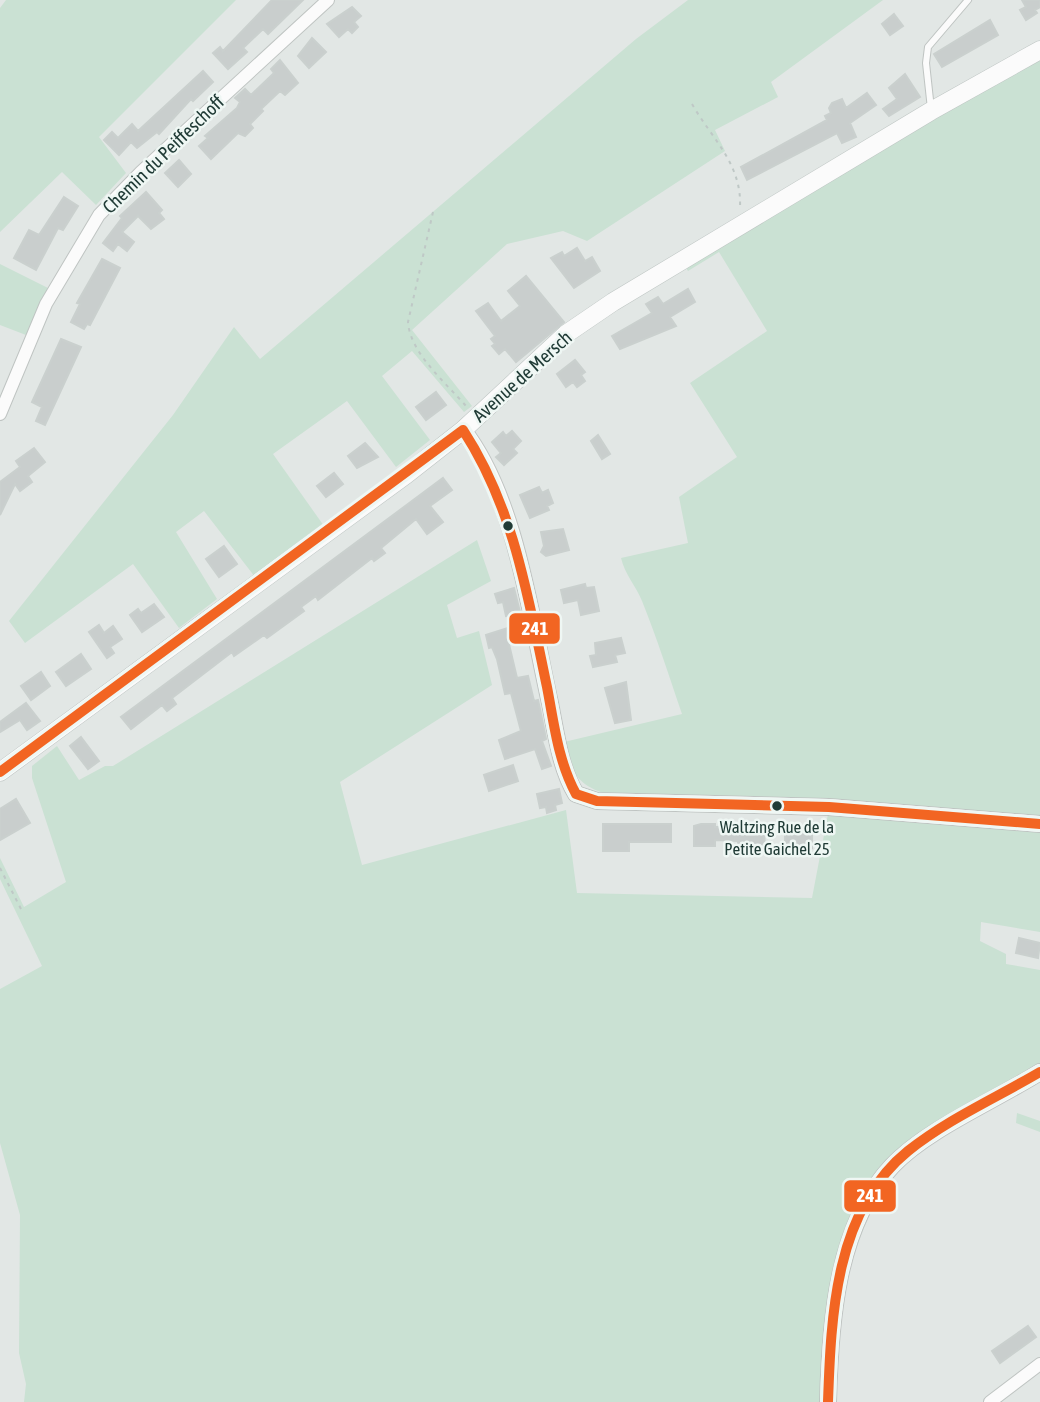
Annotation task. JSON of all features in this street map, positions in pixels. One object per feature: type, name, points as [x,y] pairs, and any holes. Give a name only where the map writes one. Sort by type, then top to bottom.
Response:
[{"type":"main road","name":"Avenue de Mersch","points":[[0,772],[349,517],[469,424],[566,334],[739,225],[1040,50]]},
{"type":"street","name":"Chemin du Peiffeschoff","points":[[0,414],[46,304],[99,215],[141,172],[328,0]]},
{"type":"street","points":[[469,424],[511,534],[567,777],[576,794],[597,801],[829,807],[1040,824]]},
{"type":"street","points":[[828,1402],[832,1320],[841,1277],[855,1227],[873,1192],[893,1165],[931,1136],[1040,1072]]},
{"type":"street","points":[[989,1402],[1040,1364]]},
{"type":"lane","points":[[931,111],[926,63],[928,47],[968,0]]},
{"type":"path","points":[[692,104],[734,166],[741,186],[739,225]]},
{"type":"path","points":[[433,212],[408,322],[408,333],[469,424]]},
{"type":"path","points":[[0,868],[21,909]]},
{"type":"green space","points":[[6,0],[236,0],[99,137],[126,173],[96,205],[62,172],[0,232],[0,8]]},
{"type":"green space","points":[[688,0],[883,0],[771,82],[778,97],[715,130],[725,151],[587,241],[563,231],[507,244],[412,330],[472,406],[464,412],[412,351],[382,376],[430,440],[396,467],[347,401],[273,454],[324,526],[255,577],[204,511],[176,532],[217,599],[179,628],[133,564],[25,643],[9,621],[173,415],[234,327],[260,359],[636,39]]},
{"type":"green space","points":[[1040,50],[1040,932],[981,922],[980,941],[1006,954],[1006,964],[1040,970],[1040,1081],[926,1148],[896,1174],[879,1197],[866,1223],[846,1282],[823,1402],[24,1402],[26,1384],[19,1353],[20,1215],[0,1143],[0,989],[42,966],[0,879],[0,858],[24,907],[66,882],[32,778],[32,766],[57,746],[79,780],[105,766],[113,766],[477,540],[491,581],[447,605],[457,638],[479,631],[492,685],[340,782],[362,865],[566,810],[577,893],[812,898],[828,814],[606,794],[587,785],[576,775],[564,742],[682,714],[640,596],[621,558],[688,543],[679,497],[737,457],[690,383],[767,331],[719,252],[688,271],[681,260]]},
{"type":"green space","points":[[0,264],[48,288],[26,335],[0,325]]},
{"type":"green space","points":[[1017,1113],[1040,1121],[1040,1132],[1016,1123]]},
{"type":"building","points":[[272,0],[303,0],[268,34],[263,29],[243,48],[247,52],[228,69],[213,53],[220,47],[223,51]]},
{"type":"building","points":[[1022,0],[1040,0],[1040,7],[1035,10],[1037,13],[1026,20],[1020,10],[1026,7]]},
{"type":"building","points":[[352,7],[361,16],[354,22],[358,27],[352,33],[348,29],[339,37],[327,24]]},
{"type":"building","points":[[894,14],[903,26],[890,35],[882,24]]},
{"type":"building","points":[[990,20],[998,35],[942,67],[934,54]]},
{"type":"building","points":[[312,38],[326,52],[309,68],[298,56]]},
{"type":"building","points":[[280,60],[298,83],[285,95],[280,91],[261,109],[263,111],[250,124],[253,128],[245,136],[238,133],[211,159],[199,146],[208,138],[205,136],[237,108],[240,102],[235,98],[245,89],[251,95],[274,73],[271,69]]},
{"type":"building","points":[[203,71],[213,82],[193,101],[191,99],[159,134],[157,132],[137,148],[131,142],[119,155],[104,140],[112,132],[118,138],[132,124],[138,131]]},
{"type":"building","points":[[905,74],[920,97],[889,116],[883,109],[897,99],[889,88]]},
{"type":"building","points":[[867,93],[876,105],[850,123],[856,137],[842,143],[837,133],[747,180],[741,167],[827,120],[825,116],[831,113],[829,108],[832,103],[842,99],[846,108]]},
{"type":"building","points":[[179,160],[191,174],[178,187],[165,173]]},
{"type":"building","points":[[146,192],[162,210],[159,213],[164,219],[151,229],[138,216],[122,232],[134,242],[127,251],[118,244],[113,251],[103,243],[122,218],[120,216]]},
{"type":"building","points":[[64,197],[78,206],[63,230],[58,228],[36,270],[14,258],[29,230],[39,235]]},
{"type":"building","points":[[577,248],[585,261],[592,257],[600,271],[574,288],[551,258],[562,252],[564,256]]},
{"type":"building","points":[[102,259],[120,268],[90,325],[87,324],[84,329],[71,322],[80,304],[77,303]]},
{"type":"building","points":[[526,276],[564,322],[516,362],[505,349],[499,354],[492,346],[495,344],[491,339],[495,336],[476,311],[488,303],[501,321],[520,306],[508,291]]},
{"type":"building","points":[[688,289],[695,302],[670,317],[676,326],[620,349],[612,336],[652,313],[646,304],[658,297],[663,304]]},
{"type":"building","points":[[61,339],[81,347],[45,425],[36,421],[42,407],[32,402]]},
{"type":"building","points":[[575,360],[585,372],[581,375],[585,381],[577,387],[573,382],[566,387],[557,374]]},
{"type":"building","points":[[436,392],[446,405],[426,420],[416,407]]},
{"type":"building","points":[[512,431],[521,441],[513,449],[517,453],[504,465],[496,457],[501,453],[492,442],[503,432],[506,436]]},
{"type":"building","points":[[598,435],[610,454],[602,459],[591,441]]},
{"type":"building","points":[[365,443],[378,457],[357,468],[348,456]]},
{"type":"building","points":[[34,448],[45,462],[28,476],[32,482],[20,491],[15,484],[0,515],[0,482],[20,467],[16,461]]},
{"type":"building","points":[[334,473],[343,484],[326,497],[317,486]]},
{"type":"building","points":[[443,478],[452,490],[430,506],[443,522],[427,534],[416,519],[381,548],[385,553],[374,561],[372,558],[318,600],[316,596],[301,607],[304,611],[267,638],[264,635],[234,656],[232,652],[172,698],[176,704],[167,711],[162,705],[131,729],[121,717]]},
{"type":"building","points":[[539,487],[542,493],[548,490],[553,503],[547,506],[549,510],[530,518],[520,495]]},
{"type":"building","points":[[563,529],[569,550],[546,556],[541,552],[544,546],[541,532]]},
{"type":"building","points":[[224,546],[237,564],[219,577],[206,559]]},
{"type":"building","points":[[585,584],[586,588],[594,587],[599,611],[581,615],[578,600],[564,603],[561,590]]},
{"type":"building","points":[[514,588],[520,612],[506,616],[503,602],[498,603],[495,594]]},
{"type":"building","points":[[154,604],[164,617],[142,632],[130,615],[138,609],[141,613]]},
{"type":"building","points":[[99,625],[104,633],[113,626],[122,639],[110,647],[114,653],[107,658],[89,632]]},
{"type":"building","points":[[517,625],[519,637],[508,640],[517,678],[528,676],[534,701],[538,700],[546,739],[542,741],[551,766],[542,769],[535,749],[505,759],[499,740],[521,731],[511,693],[505,694],[497,659],[492,647],[489,648],[486,635]]},
{"type":"building","points":[[621,638],[625,653],[615,655],[617,662],[593,667],[590,656],[596,655],[595,643]]},
{"type":"building","points":[[81,654],[91,669],[66,686],[56,672]]},
{"type":"building","points":[[41,672],[50,686],[31,700],[21,686]]},
{"type":"building","points":[[626,682],[631,720],[615,723],[605,688]]},
{"type":"building","points":[[26,703],[40,721],[27,730],[20,720],[0,732],[0,722]]},
{"type":"building","points":[[81,737],[99,761],[88,769],[70,746]]},
{"type":"building","points":[[513,765],[518,781],[489,791],[484,775]]},
{"type":"building","points":[[559,789],[562,803],[555,805],[556,810],[547,813],[546,807],[540,808],[537,794]]},
{"type":"building","points":[[16,799],[30,823],[0,840],[0,809]]},
{"type":"building","points":[[603,824],[671,824],[671,842],[629,842],[629,851],[603,851]]},
{"type":"building","points":[[715,824],[715,827],[764,826],[765,852],[748,851],[748,844],[738,844],[738,841],[715,840],[715,846],[694,846],[694,826]]},
{"type":"building","points":[[812,827],[812,848],[785,844],[785,830]]},
{"type":"building","points":[[1019,938],[1040,943],[1038,958],[1016,953]]},
{"type":"building","points":[[1028,1326],[1036,1337],[1000,1363],[992,1351]]},
{"type":"transit line","name":"241","points":[[463,430],[495,490],[517,554],[557,742],[576,794],[597,801],[829,807],[1040,824]]},
{"type":"transit line","name":"241","points":[[0,772],[463,430]]},
{"type":"transit line","name":"241","points":[[828,1402],[835,1300],[851,1234],[865,1203],[884,1175],[923,1139],[1040,1072]]},
{"type":"place","name":"Waltzing Rue de la Petite Gaichel 25","points":[[777,806]]}]
